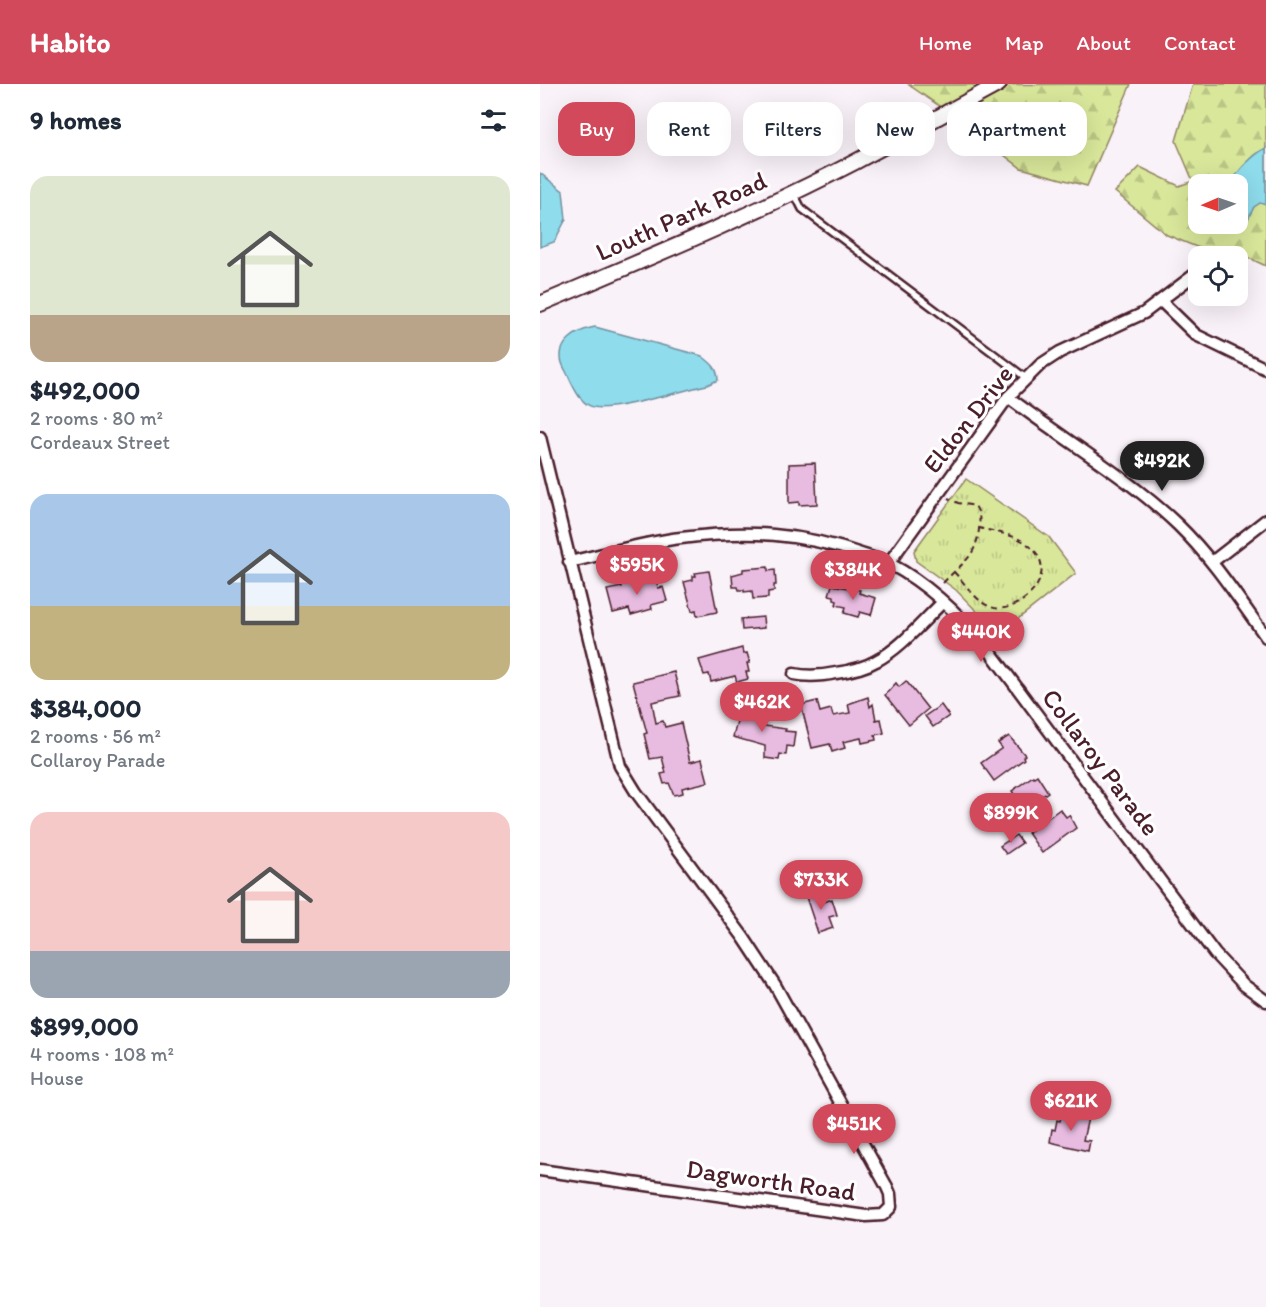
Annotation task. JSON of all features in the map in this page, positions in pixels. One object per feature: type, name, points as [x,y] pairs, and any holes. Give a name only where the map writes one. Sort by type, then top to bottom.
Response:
[{"type":"street","name":"Louth Park Road","points":[[540,304],[793,192],[999,84]]},
{"type":"street","name":"Eldon Drive","points":[[888,564],[1008,397],[1026,378],[1040,365],[1060,352],[1144,313],[1188,280]]},
{"type":"street","points":[[1161,301],[1196,335],[1266,369]]},
{"type":"street","points":[[1008,397],[1144,495],[1177,525],[1212,562],[1266,637]]},
{"type":"street","name":"Dagworth Road","points":[[540,437],[620,766],[636,792],[744,938],[775,985],[887,1186],[891,1201],[888,1212],[883,1215],[866,1216],[540,1170]]},
{"type":"street","points":[[1212,562],[1266,520]]},
{"type":"street","name":"Collaroy Parade","points":[[570,562],[678,538],[741,532],[805,537],[846,548],[888,564],[943,602],[989,650],[1227,969],[1266,1001]]},
{"type":"street","points":[[794,674],[823,676],[858,669],[875,662],[890,652],[943,602]]},
{"type":"lane","points":[[793,192],[802,209],[1026,378]]},
{"type":"path","points":[[943,583],[972,553],[979,528],[979,514],[975,506],[958,503],[948,498]]},
{"type":"path","points":[[954,572],[981,601],[999,609],[1015,604],[1026,597],[1041,579],[1043,564],[1028,544],[1011,536],[979,528]]},
{"type":"green space","points":[[1131,84],[1087,186],[1021,168],[1005,156],[1087,156],[1087,102],[947,102],[947,111],[909,85]]},
{"type":"green space","points":[[1193,84],[1266,84],[1266,266],[1248,257],[1248,246],[1194,246],[1167,235],[1115,192],[1140,167],[1179,186],[1188,183],[1188,234],[1248,234],[1248,174],[1190,174],[1176,141]]},
{"type":"green space","points":[[966,479],[1049,537],[1076,573],[999,634],[956,590],[916,561],[914,551]]},
{"type":"water","points":[[1266,148],[1266,205],[1260,203],[1254,207],[1248,219],[1248,174],[1237,174],[1256,154]]},
{"type":"water","points":[[540,173],[563,191],[566,219],[554,242],[540,247]]},
{"type":"water","points":[[595,327],[702,356],[715,369],[718,380],[707,385],[631,404],[593,407],[582,400],[576,392],[561,356],[565,343],[570,338]]},
{"type":"building","points":[[815,463],[817,504],[789,503],[789,464]]},
{"type":"building","points":[[768,567],[768,571],[775,570],[776,585],[774,585],[774,591],[768,592],[768,598],[753,599],[752,591],[744,592],[738,587],[733,587],[732,575],[743,572],[743,569]]},
{"type":"building","points":[[709,571],[717,612],[697,616],[696,610],[692,611],[684,582],[693,580],[695,573]]},
{"type":"building","points":[[656,577],[658,588],[663,587],[667,601],[651,605],[652,609],[631,615],[629,609],[613,613],[607,590],[622,587],[621,583],[631,581],[632,583]]},
{"type":"building","points":[[832,585],[860,590],[859,593],[876,598],[871,615],[860,612],[858,617],[844,613],[846,607],[836,605],[837,601],[834,600],[834,596],[829,595]]},
{"type":"building","points":[[763,617],[764,628],[742,630],[741,619]]},
{"type":"building","points":[[742,648],[743,654],[747,653],[750,663],[747,663],[748,679],[737,682],[735,676],[711,682],[709,674],[704,675],[699,660]]},
{"type":"building","points":[[674,672],[680,696],[652,702],[656,723],[663,721],[665,727],[681,723],[690,762],[702,759],[708,782],[682,788],[683,793],[674,795],[669,783],[664,784],[661,774],[666,773],[662,757],[650,759],[644,734],[647,733],[633,682]]},
{"type":"building","points":[[906,681],[928,709],[909,725],[885,695],[896,683],[899,687]]},
{"type":"building","points":[[868,697],[870,707],[873,704],[876,720],[881,719],[884,733],[875,735],[876,740],[862,743],[861,738],[843,742],[845,748],[832,752],[830,744],[812,748],[801,705],[817,701],[820,712],[831,709],[833,716],[850,713],[848,704]]},
{"type":"building","points":[[751,704],[762,708],[757,725],[795,732],[793,747],[787,746],[786,755],[780,754],[779,760],[765,758],[765,746],[733,737],[741,705],[750,707]]},
{"type":"building","points":[[941,705],[949,716],[933,727],[925,716]]},
{"type":"building","points":[[1009,736],[1025,755],[1024,759],[994,781],[981,763],[1002,748],[998,743]]},
{"type":"building","points":[[1037,775],[1048,792],[1020,811],[1011,798],[1015,796],[1012,791]]},
{"type":"building","points":[[1060,809],[1066,817],[1069,815],[1076,828],[1042,853],[1028,833]]},
{"type":"building","points":[[1016,835],[1022,843],[1006,854],[1000,846]]},
{"type":"building","points":[[820,889],[824,902],[832,899],[837,915],[829,917],[833,928],[818,933],[805,894]]},
{"type":"building","points":[[1062,1112],[1088,1118],[1083,1140],[1090,1141],[1088,1151],[1050,1142],[1052,1129],[1055,1130]]}]
